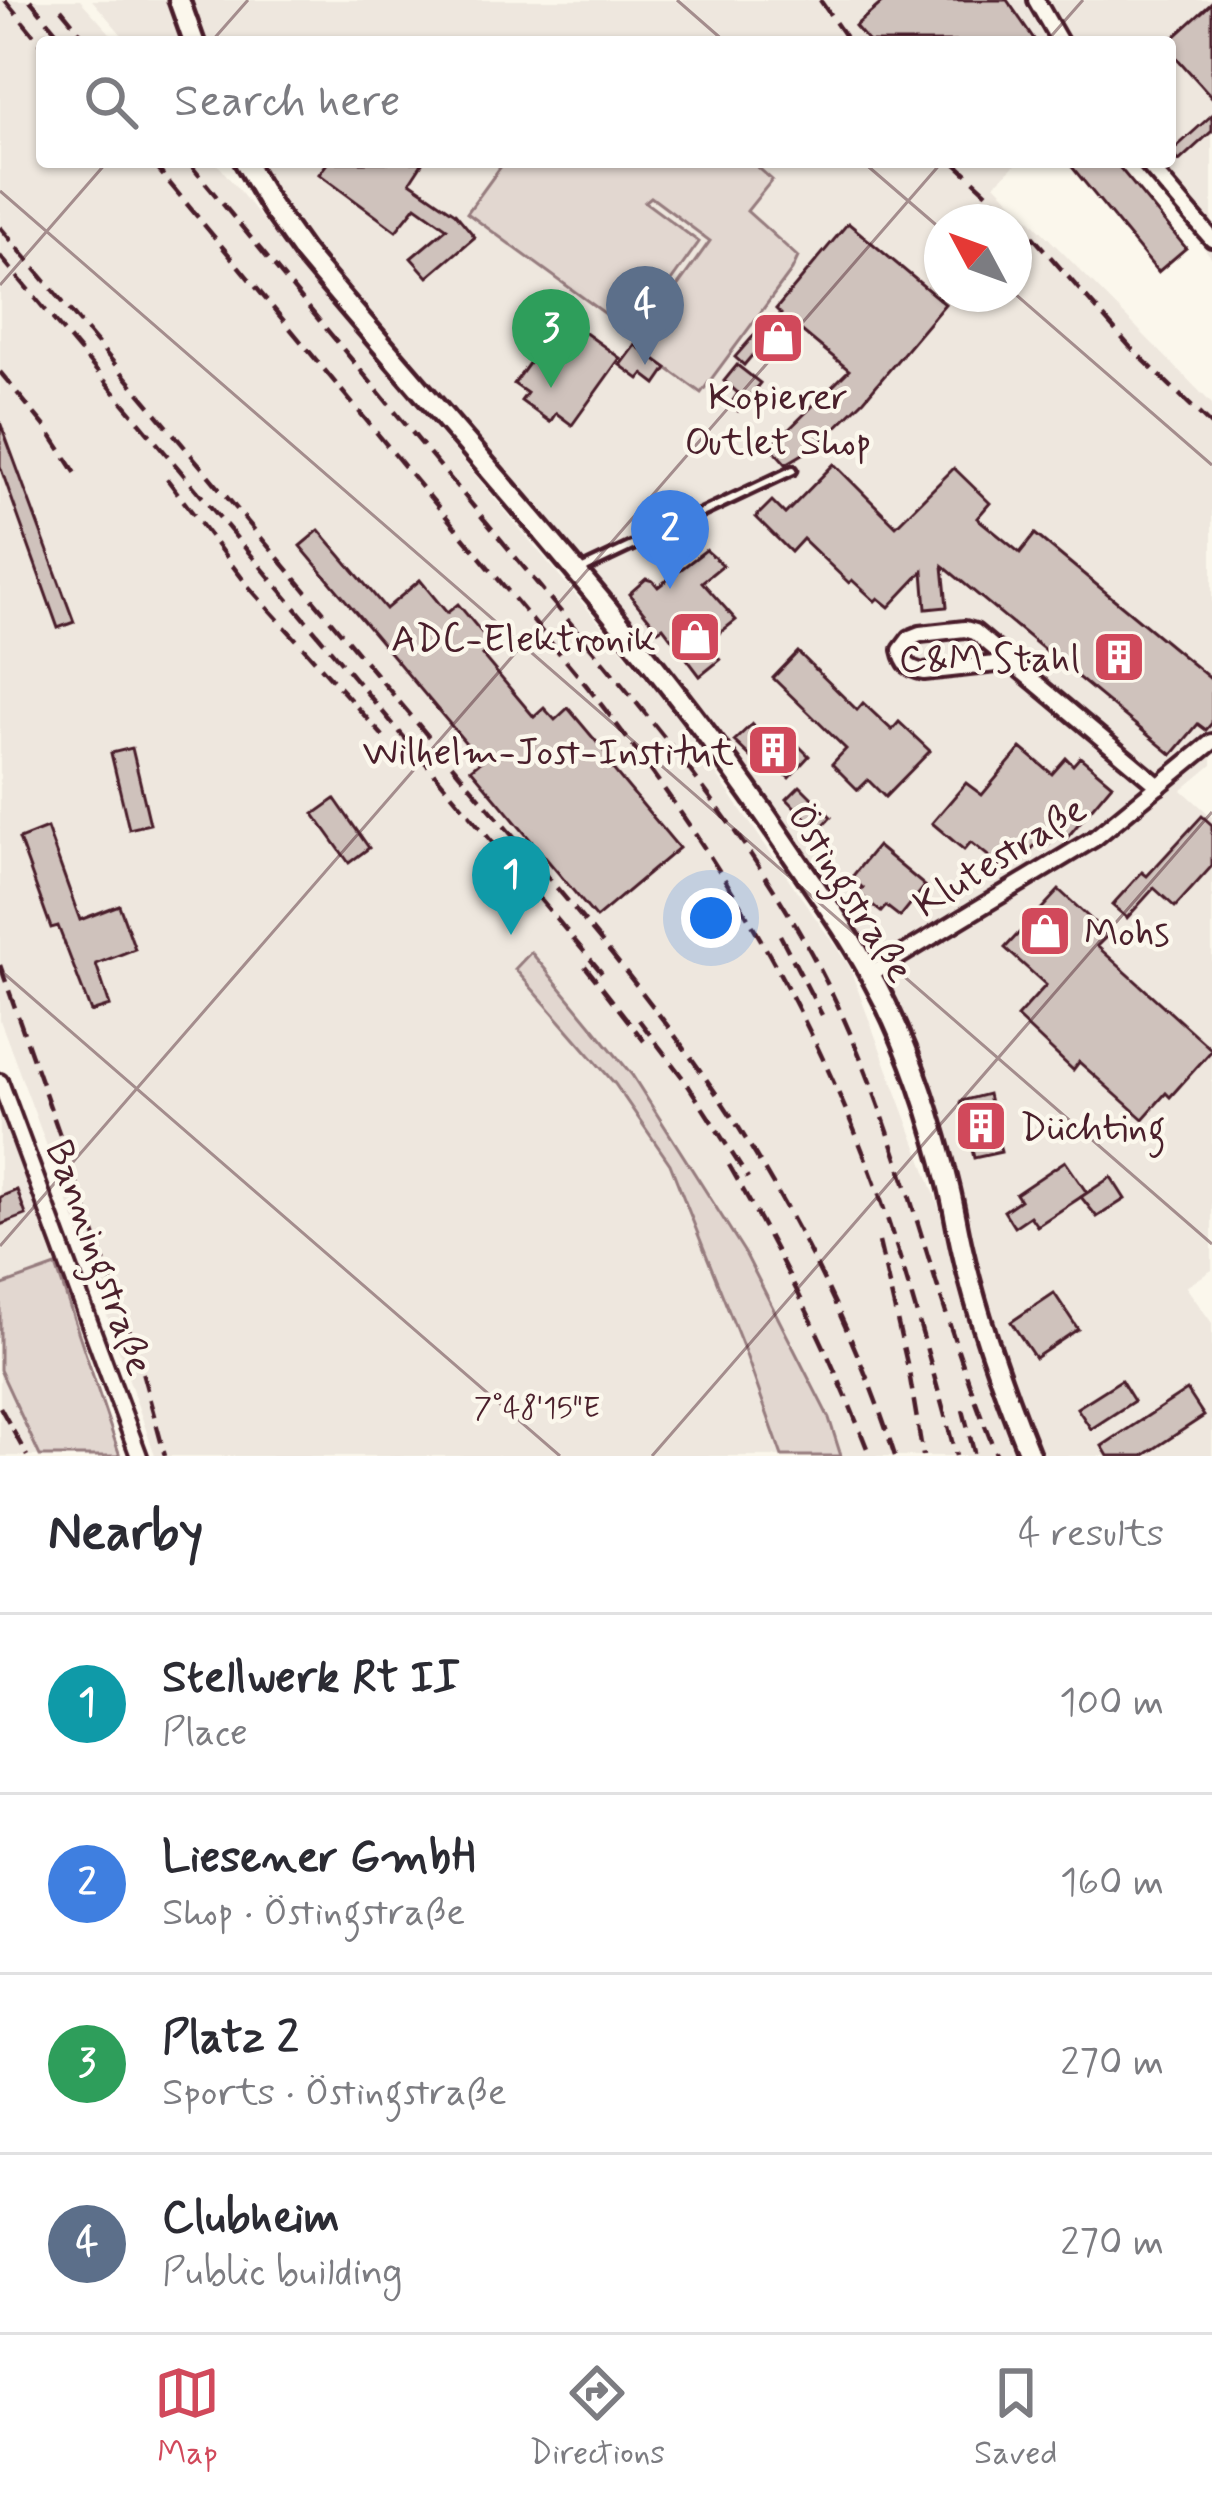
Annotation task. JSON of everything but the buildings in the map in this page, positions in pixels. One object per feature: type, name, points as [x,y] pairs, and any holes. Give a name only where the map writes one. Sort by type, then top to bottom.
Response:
[{"type":"street","points":[[178,0],[192,36]]},
{"type":"street","points":[[1036,0],[1057,36]]},
{"type":"street","name":"Östingstraße","points":[[249,168],[304,253],[668,681],[747,787],[870,974],[898,1034],[945,1169],[982,1322],[1030,1456]]},
{"type":"street","points":[[1151,168],[1212,239]]},
{"type":"street","name":"Klutestraße","points":[[1014,662],[923,672],[904,662],[901,650],[920,634],[965,629],[980,635],[1014,662],[1159,786]]},
{"type":"street","name":"Klutestraße","points":[[870,974],[1095,838],[1212,742]]},
{"type":"street","name":"Banningstraße","points":[[0,1082],[140,1456]]},
{"type":"lane","points":[[577,572],[793,470]]},
{"type":"shaded area","points":[[0,0],[80,0],[113,36],[36,36],[36,168],[221,168],[669,706],[849,966],[936,1198],[990,1388],[1018,1456],[155,1456],[0,1020]]},
{"type":"shaded area","points":[[92,0],[1212,0],[1212,258],[1140,168],[1176,168],[1176,36],[123,36]]},
{"type":"shaded area","points":[[257,168],[1012,168],[995,184],[1015,204],[924,204],[924,312],[1032,312],[1032,222],[1212,404],[1212,765],[1182,790],[1212,817],[1212,1270],[1186,1287],[1212,1323],[1212,1456],[1032,1456],[898,1034],[737,770],[280,211]]},
{"type":"shaded area","points":[[500,168],[759,168],[772,180],[747,211],[798,257],[701,393],[635,345],[710,241],[651,197],[645,202],[699,242],[633,334],[467,213]]},
{"type":"shaded area","points":[[531,952],[632,1075],[745,1253],[829,1418],[841,1456],[782,1456],[670,1164],[615,1084],[515,969]]},
{"type":"shaded area","points":[[0,1111],[56,1266],[0,1286]]},
{"type":"shaded area","points":[[56,1266],[120,1456],[40,1456],[0,1370],[0,1286]]},
{"type":"shaded area","points":[[0,1370],[40,1456],[0,1456]]},
{"type":"railway","points":[[5,0],[36,38]]},
{"type":"railway","points":[[30,0],[60,36]]},
{"type":"railway","points":[[820,0],[845,36]]},
{"type":"railway","points":[[61,9],[83,36]]},
{"type":"railway","points":[[157,168],[586,685],[666,791],[737,899],[800,1011],[855,1132],[898,1251],[956,1456]]},
{"type":"railway","points":[[193,168],[649,718],[721,812],[787,910],[845,1021],[870,1082],[997,1456]]},
{"type":"railway","points":[[960,168],[1025,228],[1131,348],[1212,426]]},
{"type":"railway","points":[[0,227],[549,879],[704,1076],[807,1246],[864,1371],[895,1456]]},
{"type":"railway","points":[[0,256],[602,973]]},
{"type":"railway","points":[[0,372],[77,475]]},
{"type":"railway","points":[[167,479],[248,586],[383,736]]},
{"type":"railway","points":[[780,935],[822,1015]]},
{"type":"railway","points":[[0,965],[139,1360],[165,1456]]},
{"type":"railway","points":[[585,966],[644,1041]]},
{"type":"railway","points":[[639,1020],[748,1178]]},
{"type":"railway","points":[[729,1165],[805,1308],[870,1456]]},
{"type":"railway","points":[[879,1242],[923,1456]]},
{"type":"railway","points":[[0,1407],[27,1456]]},
{"type":"railway","points":[[963,1410],[975,1456]]},
{"type":"place","name":"Kopierer Outlet Shop","points":[[778,338]]},
{"type":"place","name":"Clubheim","points":[[645,365]]},
{"type":"place","name":"Platz 2","points":[[551,388]]},
{"type":"place","name":"Liesener GmbH","points":[[670,589]]},
{"type":"place","name":"ADC-Elektronik","points":[[695,637]]},
{"type":"place","name":"C&M Stahl","points":[[1119,657]]},
{"type":"place","name":"Wilhelm-Jost-Institut","points":[[773,750]]},
{"type":"place","name":"Mohs","points":[[1045,931]]},
{"type":"place","name":"Stellwerk Rt II","points":[[511,935]]},
{"type":"place","name":"Düchting","points":[[981,1126]]}]
